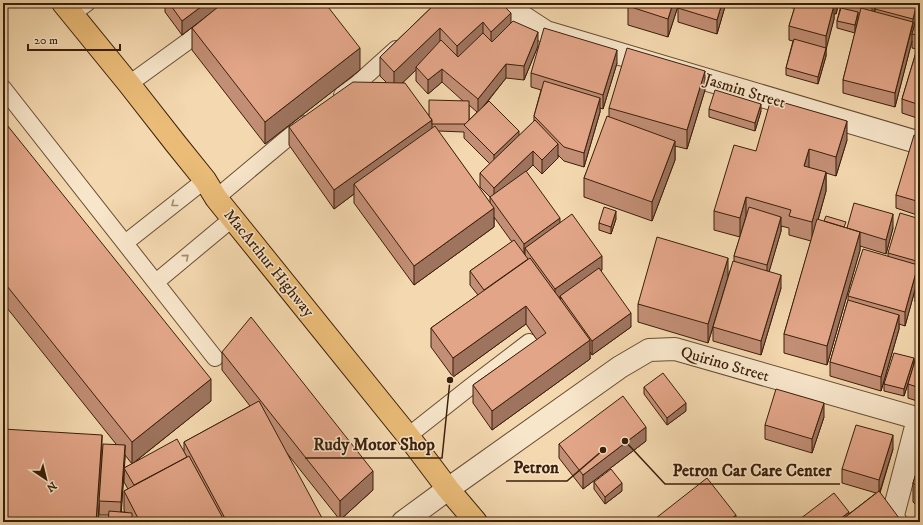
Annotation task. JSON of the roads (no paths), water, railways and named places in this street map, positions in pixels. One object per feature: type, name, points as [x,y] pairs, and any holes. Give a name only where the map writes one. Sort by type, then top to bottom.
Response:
[{"type":"highway","name":"MacArthur Highway","points":[[74,7],[129,84],[210,189],[408,436],[448,489],[476,522]]},
{"type":"street","name":"Jasmin Street","points":[[508,3],[520,15],[546,32],[920,143]]},
{"type":"street","name":"Quirino Street","points":[[403,522],[620,367],[649,350],[676,349],[919,419]]},
{"type":"street","points":[[896,522],[894,515],[919,419]]},
{"type":"lane","points":[[129,84],[237,3]]},
{"type":"lane","points":[[334,102],[357,84],[408,37]]},
{"type":"lane","points":[[3,88],[215,358]]},
{"type":"lane","points":[[125,243],[284,141],[317,116]]},
{"type":"lane","points":[[156,282],[233,218]]},
{"type":"lane","points":[[408,436],[529,342]]},
{"type":"place","name":"Rudy Motor Shop","points":[[450,380]]},
{"type":"place","name":"Petron Car Care Center","points":[[625,441]]},
{"type":"place","name":"Petron","points":[[603,450]]}]
